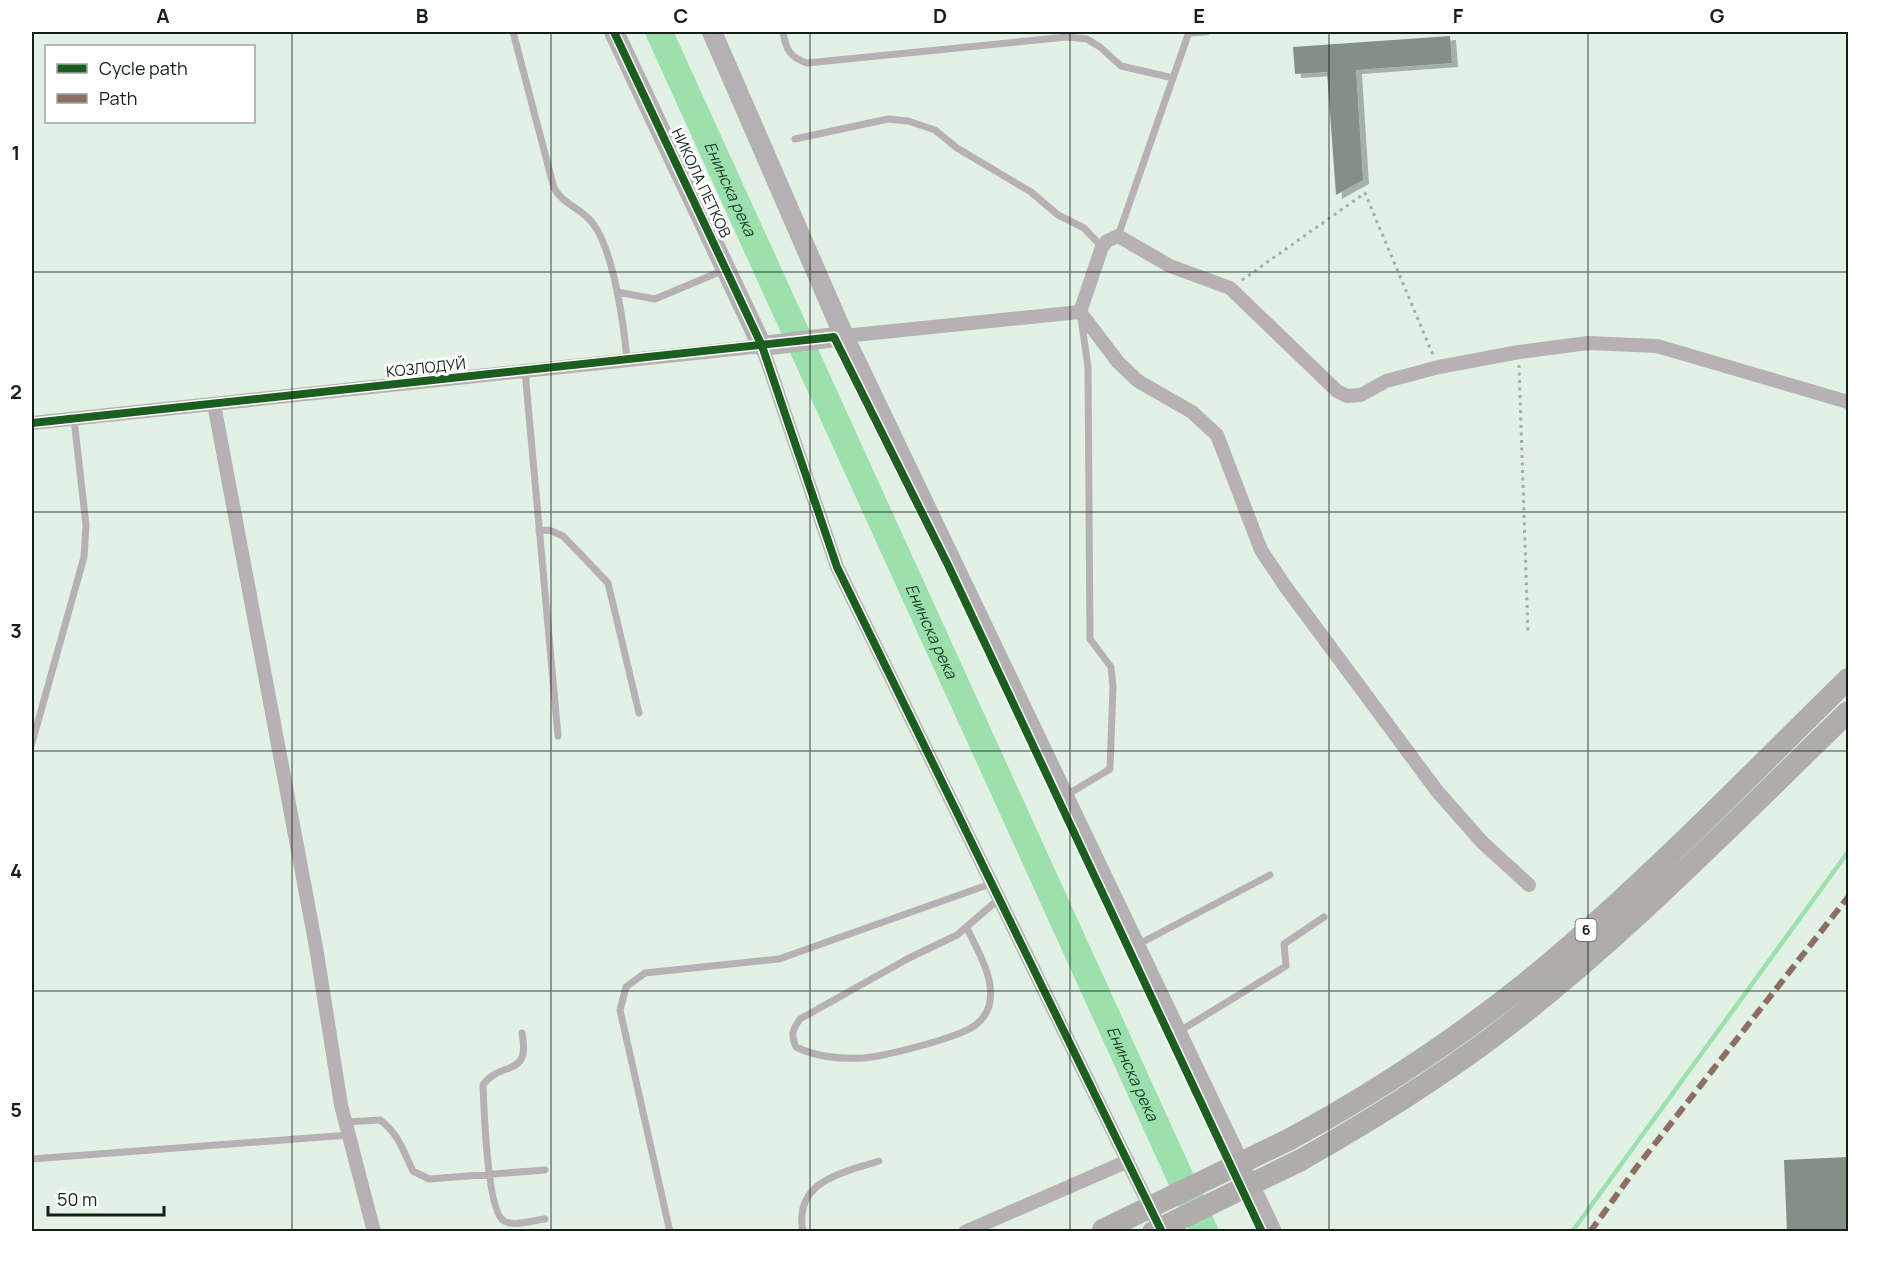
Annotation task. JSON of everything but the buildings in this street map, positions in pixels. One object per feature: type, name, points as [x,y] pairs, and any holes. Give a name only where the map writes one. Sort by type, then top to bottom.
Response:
[{"type":"highway","name":"6","points":[[1102,1231],[1290,1139],[1396,1078],[1465,1029],[1549,964],[1640,881],[1848,679]]},
{"type":"highway","name":"6","points":[[1153,1232],[1299,1161],[1405,1099],[1527,1009],[1618,933],[1848,712]]},
{"type":"main road","name":"НИКОЛА ПЕТКОВ","points":[[614,32],[726,269],[771,345]]},
{"type":"main road","points":[[712,32],[844,336],[1137,945],[1272,1232]]},
{"type":"main road","name":"КОЗЛОДУЙ","points":[[771,345],[844,336]]},
{"type":"street","points":[[1080,312],[1102,247],[1107,241],[1118,237],[1170,266],[1230,288],[1337,392],[1347,396],[1361,395],[1386,381],[1438,367],[1519,352],[1588,343],[1657,346],[1848,402]]},
{"type":"street","points":[[844,336],[1080,312]]},
{"type":"street","points":[[1080,312],[1118,362],[1138,381],[1192,412],[1217,435],[1261,550],[1285,586],[1437,791],[1482,842],[1530,885]]},
{"type":"street","points":[[771,345],[837,567],[1162,1232]]},
{"type":"street","name":"КОЗЛОДУЙ","points":[[32,423],[771,345]]},
{"type":"street","points":[[214,404],[312,923],[348,1129],[374,1232]]},
{"type":"street","points":[[965,1232],[1128,1161]]},
{"type":"lane","points":[[513,32],[554,188],[559,198],[593,222],[600,234],[624,317],[627,360]]},
{"type":"lane","points":[[783,32],[786,49],[793,58],[807,63],[1067,37],[1087,39],[1100,46],[1121,66],[1173,78]]},
{"type":"lane","points":[[1118,237],[1189,32],[1206,32]]},
{"type":"lane","points":[[795,139],[888,119],[935,130],[957,148],[1031,192],[1058,215],[1084,228],[1102,247]]},
{"type":"lane","points":[[617,292],[655,299],[726,269]]},
{"type":"lane","points":[[1065,796],[1110,769],[1113,686],[1111,667],[1090,639],[1088,367],[1080,312]]},
{"type":"lane","points":[[525,371],[558,736]]},
{"type":"lane","points":[[32,743],[84,557],[86,525],[74,419]]},
{"type":"lane","points":[[539,531],[549,530],[563,536],[608,583],[639,713]]},
{"type":"lane","points":[[1137,945],[1270,875]]},
{"type":"lane","points":[[670,1232],[620,1010],[626,987],[645,973],[779,959],[993,883]]},
{"type":"lane","points":[[968,928],[991,986],[989,1006],[983,1018],[969,1029],[908,1048],[863,1058],[809,1053],[796,1047],[792,1037],[800,1019],[968,928],[1000,898]]},
{"type":"lane","points":[[1178,1032],[1286,966],[1284,944],[1324,917]]},
{"type":"lane","points":[[522,1033],[525,1045],[518,1066],[488,1077],[483,1085],[490,1174],[497,1215],[504,1221],[514,1224],[545,1219]]},
{"type":"lane","points":[[32,1160],[348,1129],[380,1120],[392,1129],[404,1148],[413,1171],[429,1179],[545,1170]]},
{"type":"lane","points":[[803,1232],[801,1218],[805,1202],[815,1185],[844,1172],[879,1161]]},
{"type":"path","points":[[1230,288],[1365,193],[1438,367]]},
{"type":"path","points":[[1519,352],[1528,633]]},
{"type":"waterway","name":"Енинска река","points":[[659,32],[1205,1232]]},
{"type":"waterway","points":[[1572,1232],[1848,852]]},
{"type":"marked path","points":[[1590,1232],[1636,1168],[1848,897]]},
{"type":"cycle path","points":[[614,32],[762,346],[837,567],[1162,1232]]},
{"type":"cycle path","points":[[32,423],[834,337],[948,565],[1262,1232]]}]
